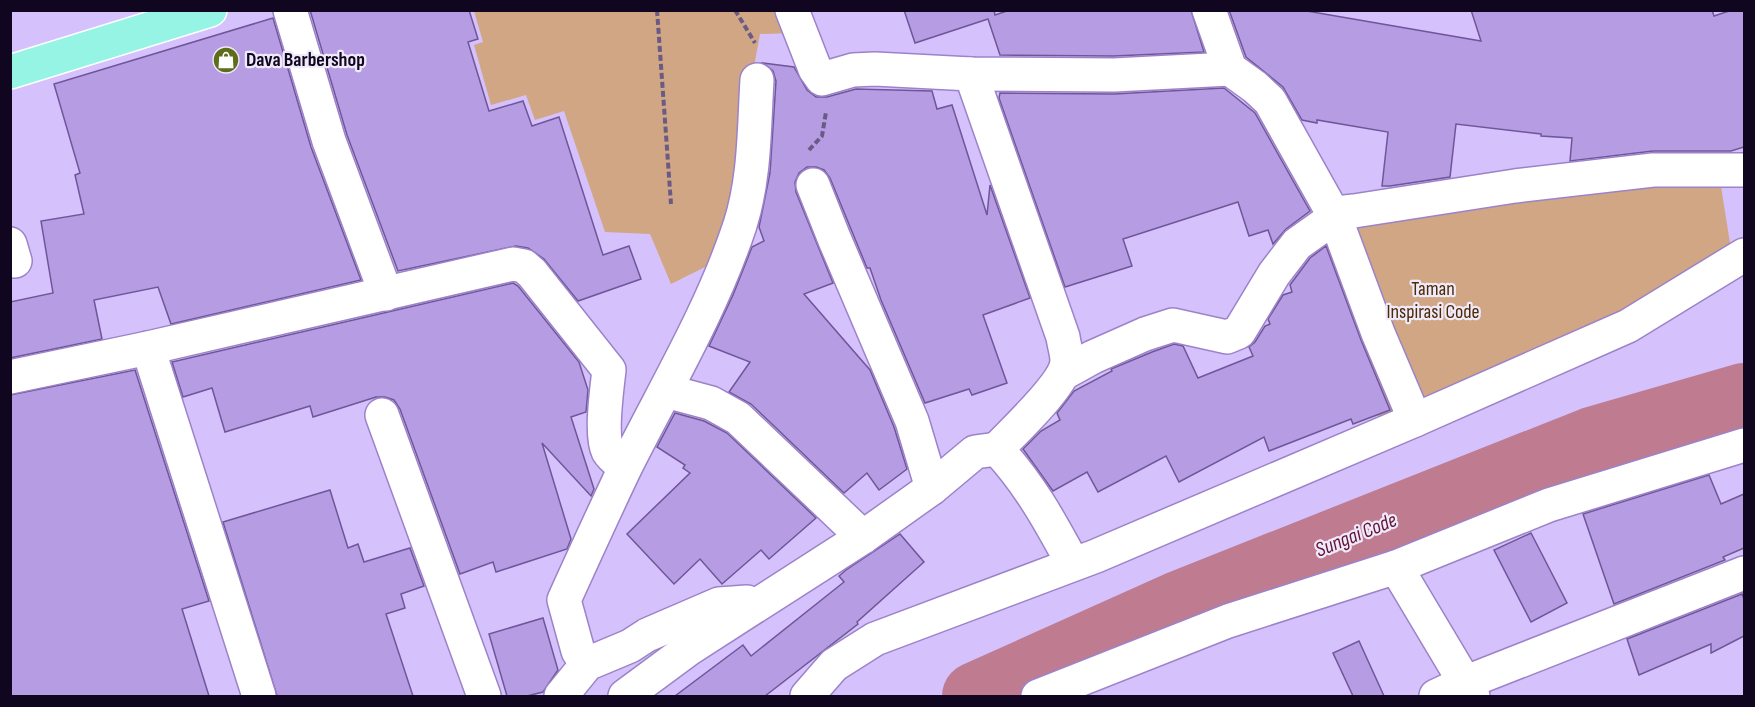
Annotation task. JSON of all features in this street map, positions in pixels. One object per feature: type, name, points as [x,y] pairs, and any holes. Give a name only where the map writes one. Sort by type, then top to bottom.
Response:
[{"type":"main road","points":[[10,72],[210,10]]},
{"type":"street","points":[[290,10],[329,141],[386,294]]},
{"type":"street","points":[[792,10],[815,69],[822,79],[853,70],[875,69],[971,74],[1114,75],[1230,69]]},
{"type":"street","points":[[1209,10],[1230,69],[1270,101],[1335,217],[1378,333],[1415,420]]},
{"type":"street","points":[[625,696],[761,600],[863,537],[932,488],[975,452],[997,449],[1055,387],[1064,373],[1067,361],[1063,337],[971,74]]},
{"type":"street","points":[[587,664],[578,651],[564,600],[626,467],[666,391],[715,287],[740,224],[753,167],[757,80]]},
{"type":"street","points":[[1064,373],[1093,357],[1145,334],[1173,326],[1227,337],[1239,332],[1274,274],[1297,244],[1335,217],[1354,210],[1503,188],[1653,170],[1744,170]]},
{"type":"street","points":[[813,185],[912,421],[932,488]]},
{"type":"street","points":[[807,696],[834,665],[875,639],[1073,564],[1415,420],[1628,326],[1744,255]]},
{"type":"street","points":[[10,377],[148,348],[513,264],[524,266],[532,273],[609,370],[606,447],[611,456],[626,467]]},
{"type":"street","points":[[148,348],[259,696]]},
{"type":"street","points":[[666,391],[711,403],[738,418],[863,537]]},
{"type":"street","points":[[382,415],[484,696]]},
{"type":"street","points":[[1038,696],[1228,621],[1396,567],[1548,505],[1744,445]]},
{"type":"street","points":[[997,449],[1013,466],[1038,501],[1073,564]]},
{"type":"street","points":[[1396,567],[1458,692],[1744,573]]},
{"type":"street","points":[[561,696],[587,664],[630,646],[647,635],[719,604],[761,600]]},
{"type":"path","points":[[657,10],[671,204]]},
{"type":"path","points":[[735,10],[753,42]]},
{"type":"path","points":[[813,185],[809,150],[822,136],[826,117],[822,79]]},
{"type":"green space","points":[[474,11],[787,11],[796,33],[760,34],[753,72],[741,71],[739,164],[711,264],[671,284],[650,234],[605,232],[564,111],[535,120],[526,95],[491,105],[474,45],[483,42]]},
{"type":"green space","name":"Taman Inspirasi Code","points":[[1720,180],[1733,262],[1382,426],[1310,260],[1336,221],[1515,186]]},
{"type":"building","points":[[310,10],[469,10],[478,39],[468,42],[489,111],[523,101],[532,126],[559,117],[603,255],[629,246],[641,279],[578,301],[544,259],[528,248],[516,246],[398,271],[347,135]]},
{"type":"building","points":[[904,10],[994,10],[995,15],[1010,10],[1191,10],[1204,52],[1114,56],[1000,55],[988,19],[915,43]]},
{"type":"building","points":[[1229,10],[1301,10],[1481,41],[1471,10],[1712,10],[1714,16],[1732,10],[1744,10],[1744,147],[1731,151],[1653,151],[1570,161],[1572,138],[1456,124],[1450,177],[1382,186],[1388,132],[1317,120],[1317,123],[1302,120],[1283,87],[1246,57]]},
{"type":"building","points":[[273,18],[311,147],[361,280],[171,324],[158,287],[94,300],[102,339],[10,358],[10,302],[53,293],[41,221],[84,214],[75,175],[80,173],[54,84]]},
{"type":"building","points":[[763,63],[794,67],[807,90],[816,97],[827,97],[856,89],[932,91],[937,109],[952,105],[987,215],[990,185],[1030,298],[983,315],[1007,383],[972,395],[969,389],[925,403],[881,300],[870,268],[867,268],[830,178],[824,170],[816,167],[807,167],[799,173],[795,182],[796,192],[833,283],[804,294],[870,370],[894,427],[907,469],[879,490],[867,473],[844,493],[751,404],[729,392],[750,362],[709,346],[752,247],[764,241],[759,227],[770,173],[776,81],[773,71]]},
{"type":"building","points":[[1224,88],[1255,113],[1310,211],[1286,229],[1273,244],[1268,230],[1249,236],[1238,202],[1123,239],[1132,266],[1065,287],[999,98],[1000,93],[1114,94]]},
{"type":"building","points":[[1326,246],[1390,410],[1353,424],[1351,419],[1269,451],[1264,437],[1179,482],[1166,456],[1098,492],[1087,472],[1053,491],[1023,449],[1041,431],[1060,420],[1057,413],[1074,391],[1112,371],[1111,369],[1174,344],[1183,346],[1198,378],[1253,356],[1249,347],[1265,326],[1270,324],[1268,319],[1283,295],[1292,292],[1290,285],[1310,258]]},
{"type":"building","points":[[513,283],[518,286],[579,362],[588,390],[586,412],[571,417],[594,489],[591,496],[542,443],[571,539],[567,549],[496,572],[493,562],[460,574],[400,409],[394,400],[376,397],[313,417],[310,406],[225,432],[212,388],[183,397],[172,362]]},
{"type":"building","points":[[135,370],[209,601],[182,609],[209,696],[10,696],[10,395]]},
{"type":"building","points":[[675,413],[704,421],[727,433],[816,518],[769,559],[761,550],[722,584],[700,559],[674,584],[627,534],[690,473],[683,468],[685,465],[657,447]]},
{"type":"building","points":[[1709,475],[1721,504],[1744,494],[1744,548],[1723,557],[1725,560],[1614,604],[1583,514]]},
{"type":"building","points":[[330,490],[348,548],[358,544],[364,562],[410,548],[424,586],[401,594],[405,608],[386,614],[413,696],[277,696],[223,522]]},
{"type":"building","points":[[1531,533],[1567,603],[1531,622],[1494,550]]},
{"type":"building","points":[[900,534],[924,562],[857,622],[858,624],[765,696],[675,696],[743,645],[751,656],[844,582],[839,576],[846,570]]},
{"type":"building","points":[[1742,594],[1744,636],[1711,653],[1711,644],[1639,675],[1627,639]]},
{"type":"building","points":[[543,618],[558,670],[543,692],[527,696],[507,696],[489,634]]},
{"type":"building","points":[[1359,641],[1384,696],[1353,696],[1333,653]]},
{"type":"waterway","name":"Sungai Code","points":[[976,696],[1181,604],[1592,441],[1744,397]]},
{"type":"place","name":"Dava Barbershop","points":[[226,60]]}]
